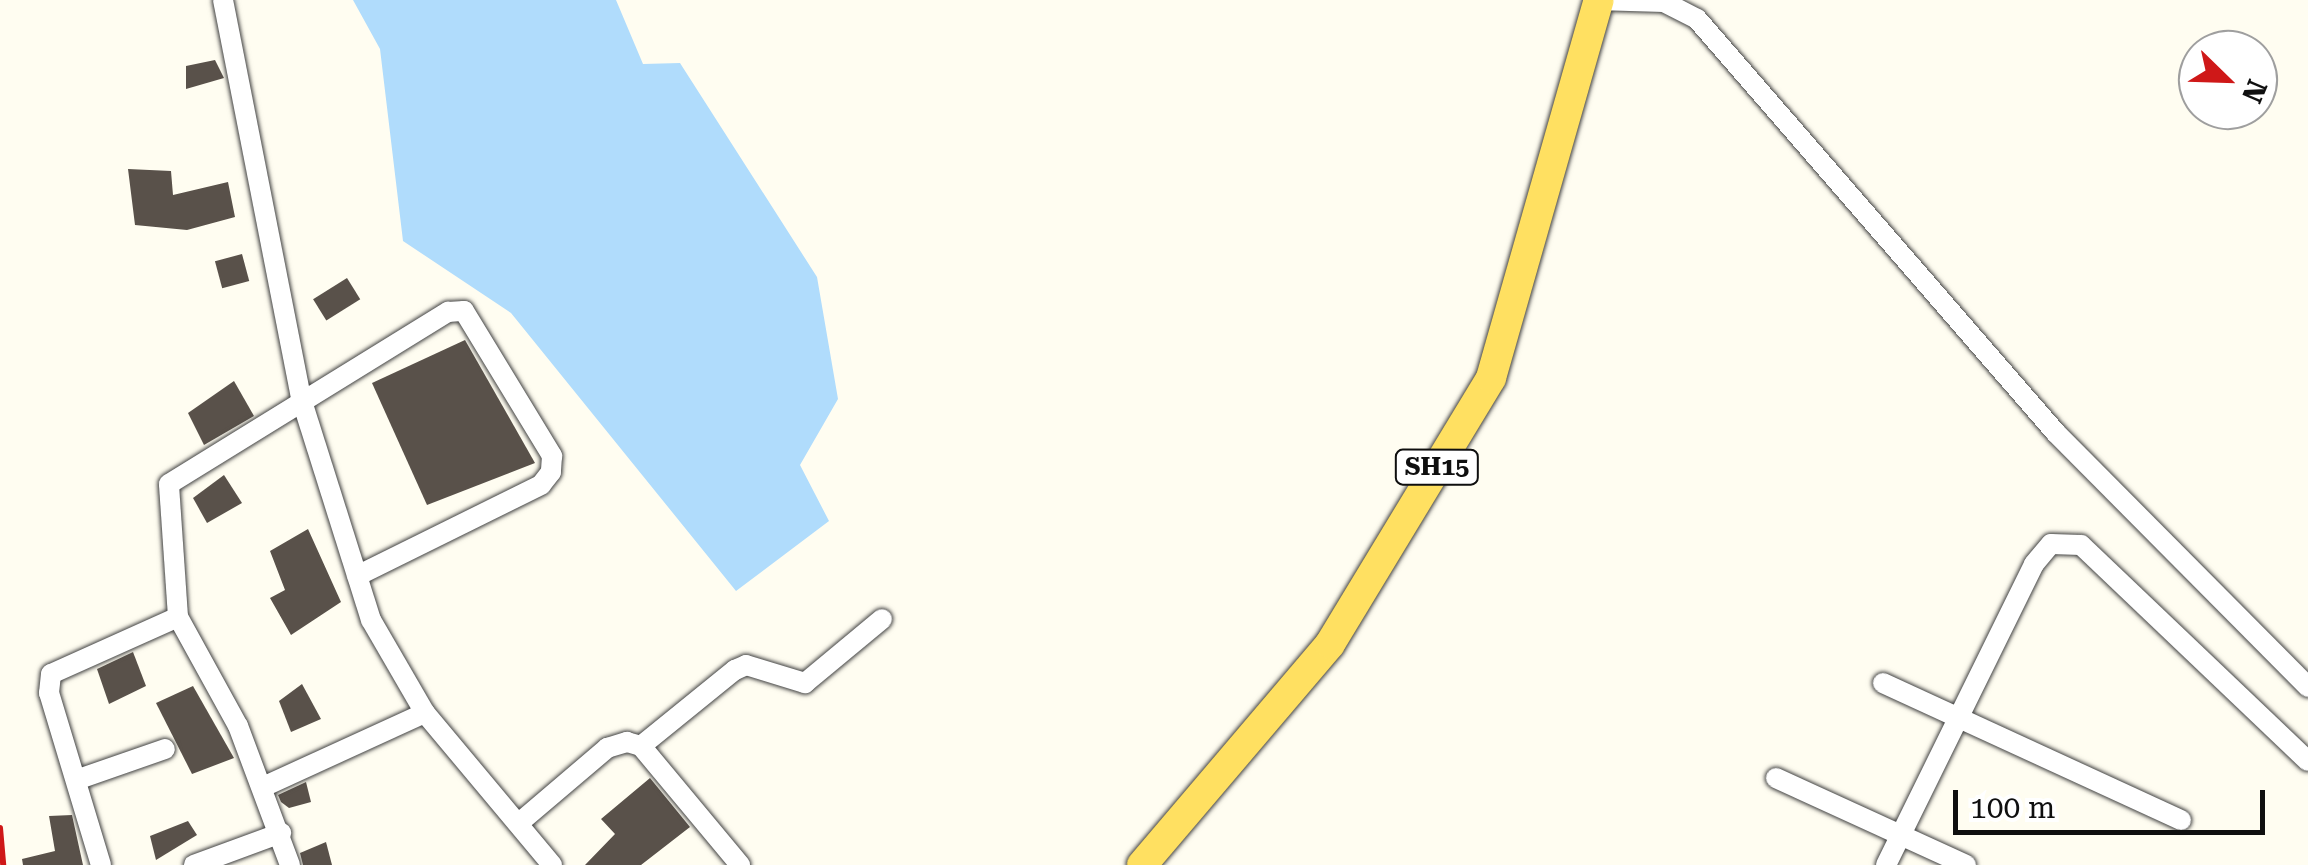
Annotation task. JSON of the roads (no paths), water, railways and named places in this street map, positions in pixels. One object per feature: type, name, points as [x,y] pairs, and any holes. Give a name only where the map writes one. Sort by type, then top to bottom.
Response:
[{"type":"main road","name":"SH15","points":[[1142,865],[1330,644],[1491,378],[1598,0]]},
{"type":"street","points":[[223,0],[300,398],[371,620],[425,713],[552,865]]},
{"type":"street","points":[[1598,0],[1664,2],[1696,19],[2056,433],[2308,687]]},
{"type":"street","points":[[290,865],[263,787],[178,617],[169,484],[300,398],[448,312],[464,311],[552,456],[541,485],[357,576]]},
{"type":"street","points":[[1886,865],[2034,564],[2064,541],[2082,546],[2308,761]]},
{"type":"street","points":[[100,865],[49,693],[51,674],[178,617]]},
{"type":"street","points":[[520,823],[607,748],[640,746],[736,670],[757,667],[805,683],[882,619]]},
{"type":"street","points":[[1883,683],[2181,820]]},
{"type":"street","points":[[263,787],[425,713]]},
{"type":"street","points":[[640,746],[740,865]]},
{"type":"street","points":[[76,780],[164,749]]},
{"type":"street","points":[[1776,778],[1966,865]]},
{"type":"street","points":[[194,865],[281,833]]},
{"type":"water","points":[[353,0],[616,0],[643,64],[680,63],[817,277],[838,399],[800,465],[829,521],[736,591],[511,313],[403,241],[380,49]]},
{"type":"railway","points":[[0,828],[3,865]]}]
